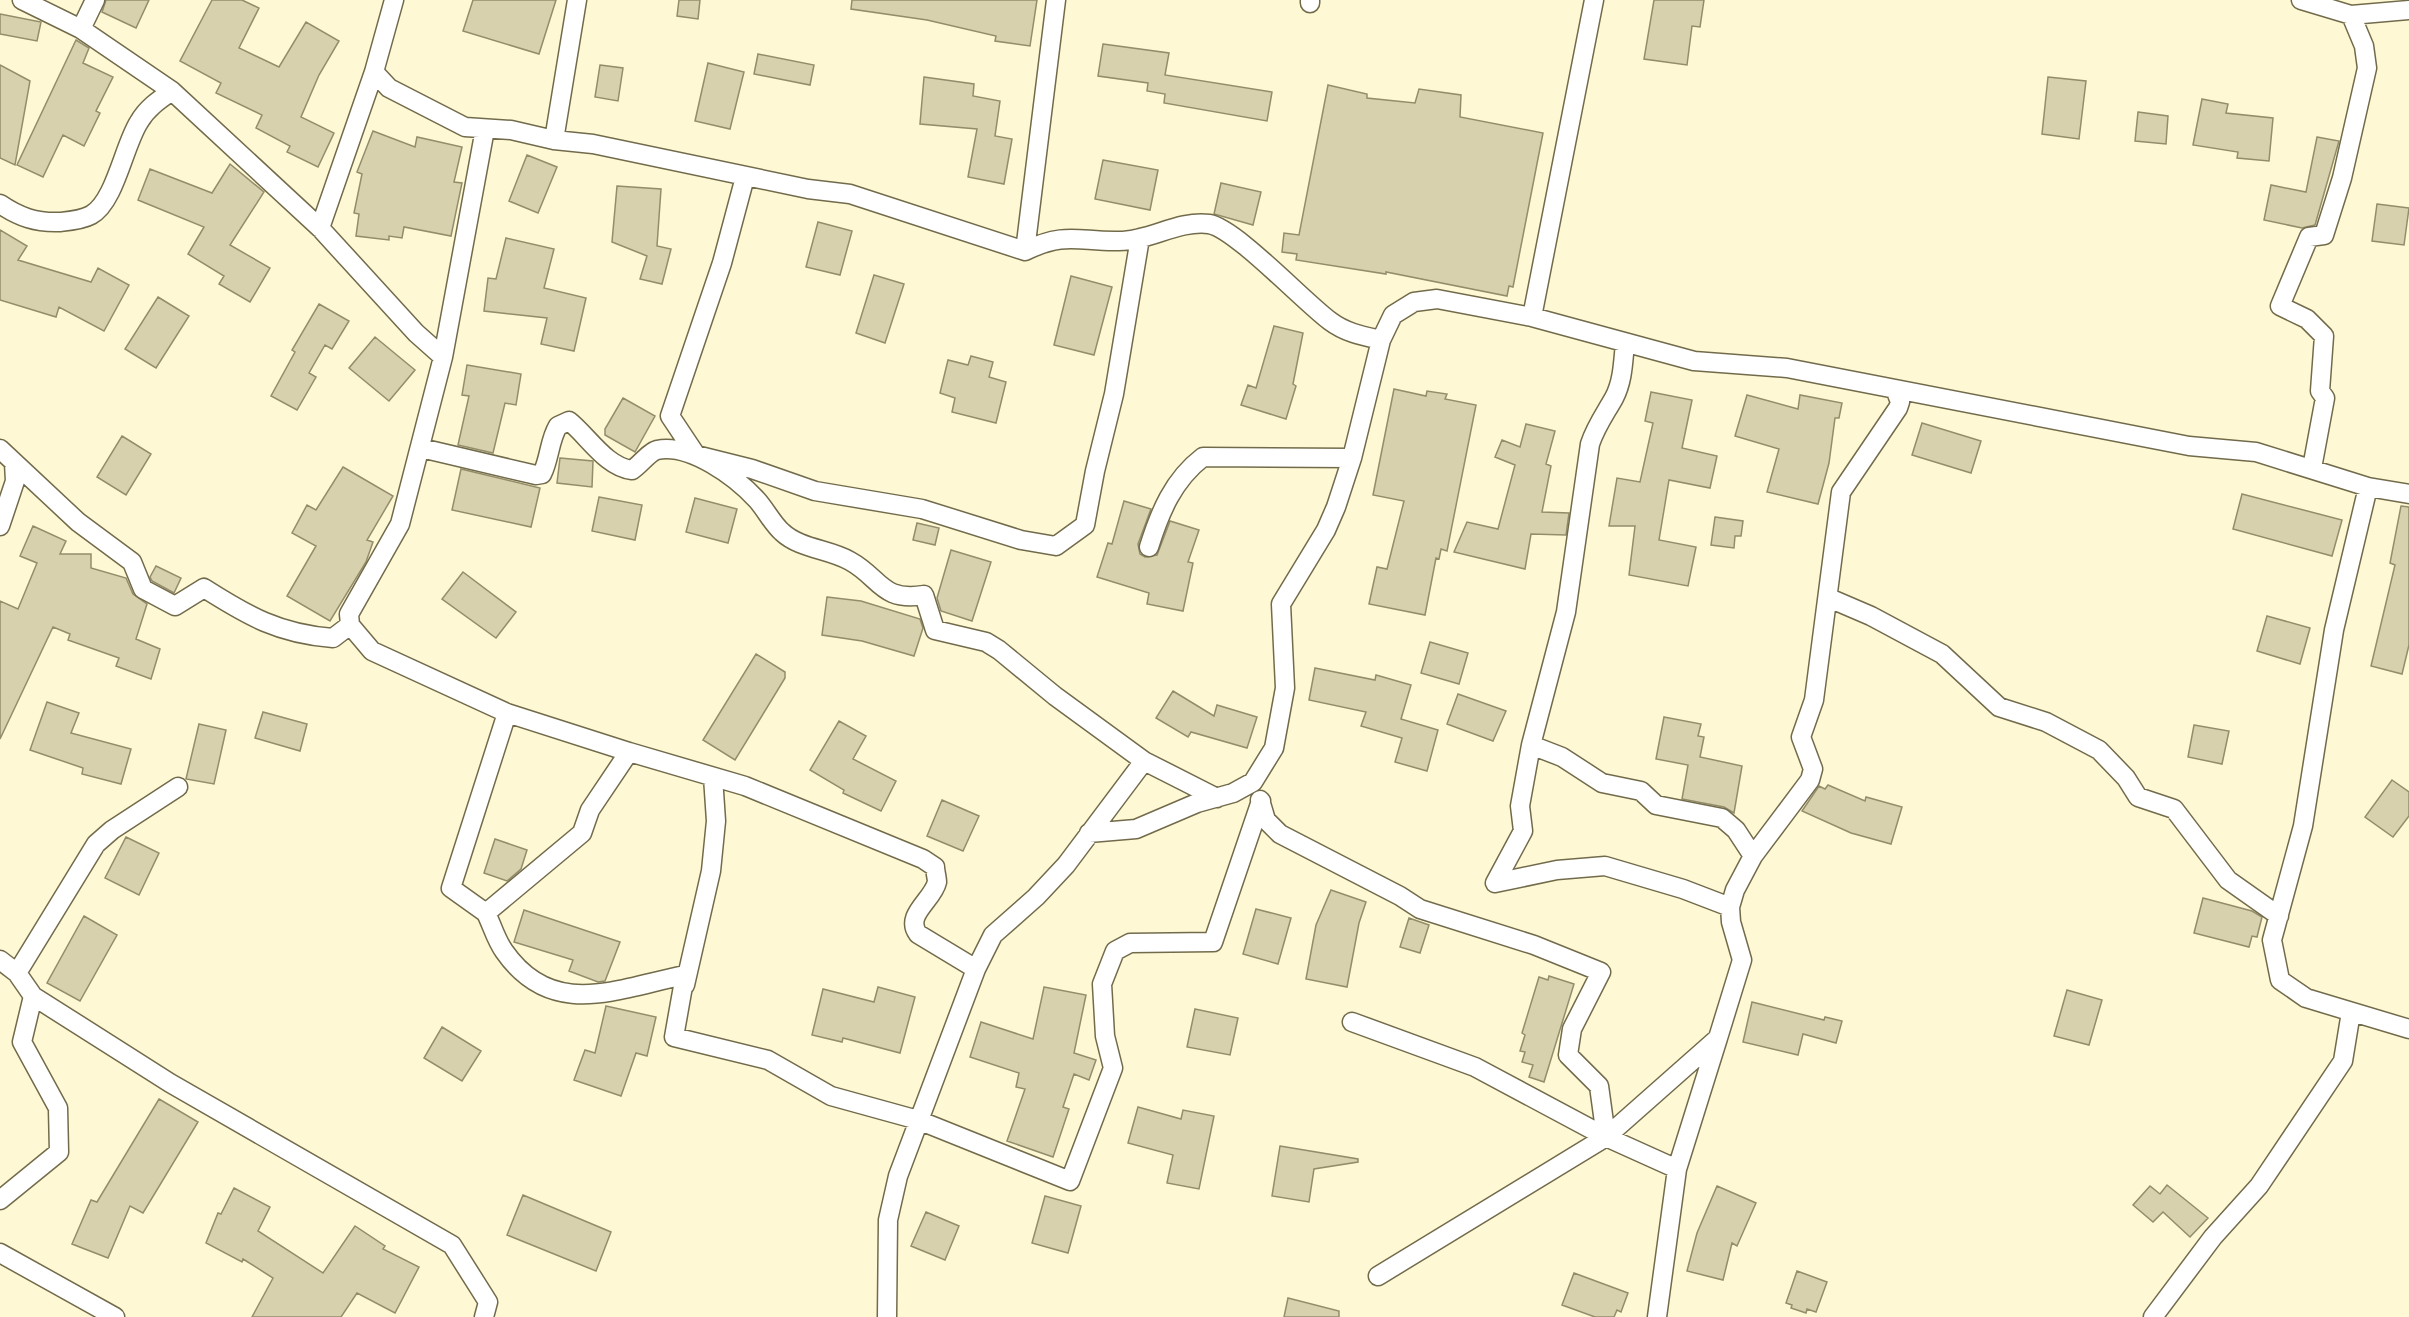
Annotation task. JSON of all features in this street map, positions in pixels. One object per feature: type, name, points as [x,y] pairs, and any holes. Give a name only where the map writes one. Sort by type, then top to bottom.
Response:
[{"type":"street","points":[[22,0],[81,29],[172,91],[320,228],[416,333],[443,357]]},
{"type":"street","points":[[81,29],[95,0]]},
{"type":"street","points":[[320,228],[374,72],[394,0]]},
{"type":"street","points":[[554,140],[577,0]]},
{"type":"street","points":[[1025,251],[1056,0]]},
{"type":"street","points":[[1532,317],[1594,0]]},
{"type":"street","points":[[2301,0],[2351,15],[2409,10]]},
{"type":"street","points":[[2312,468],[2325,398],[2320,391],[2324,336],[2307,319],[2280,306],[2309,237],[2324,235],[2342,178],[2367,68],[2364,46],[2351,15]]},
{"type":"street","points":[[374,72],[389,88],[465,127],[511,130],[554,140],[593,144],[745,177],[850,194],[1025,251],[1046,241],[1070,237],[1119,241],[1140,238],[1193,223],[1212,225],[1248,249],[1330,321],[1349,333],[1381,340]]},
{"type":"street","points":[[0,204],[19,217],[46,222],[73,221],[92,215],[104,201],[138,123],[150,107],[172,91]]},
{"type":"street","points":[[485,129],[443,357],[421,448],[400,524],[349,614],[350,625],[372,651],[507,713],[713,777],[800,807],[923,859],[934,867],[937,881],[914,920],[914,928],[918,934],[975,969]]},
{"type":"street","points":[[745,177],[722,263],[670,416],[696,455],[730,475],[756,499],[782,532],[793,540],[850,561],[878,585],[900,597],[924,595],[934,630],[986,642],[1143,761],[1217,798]]},
{"type":"street","points":[[421,448],[536,475],[542,474],[546,466],[550,440],[558,426],[569,421],[579,429],[584,438],[624,469],[632,470],[655,450],[671,450],[752,469],[815,491],[922,509],[1021,540],[1056,546],[1085,525],[1095,471],[1114,394],[1140,238]]},
{"type":"street","points":[[1089,833],[1136,829],[1253,782],[1274,748],[1285,688],[1281,604],[1326,530],[1352,458],[1381,340],[1393,315],[1414,302],[1437,299],[1532,317],[1694,361],[1787,368],[2189,446],[2256,452],[2368,487],[2409,494]]},
{"type":"street","points":[[1625,343],[1622,377],[1614,397],[1597,423],[1590,444],[1566,612],[1531,745],[1520,806],[1523,831],[1495,883],[1557,870],[1605,866],[1683,889],[1730,907]]},
{"type":"street","points":[[1657,1317],[1677,1169],[1742,960],[1731,922],[1730,907],[1735,890],[1753,855],[1810,780],[1813,769],[1801,737],[1814,700],[1841,492],[1899,408],[1900,402],[1895,389]]},
{"type":"street","points":[[0,449],[78,522],[132,562],[142,589],[175,606],[204,588],[251,618],[303,635],[333,638],[350,625]]},
{"type":"street","points":[[1149,547],[1163,504],[1189,468],[1203,458],[1352,458]]},
{"type":"street","points":[[0,526],[15,481],[14,463]]},
{"type":"street","points":[[2368,487],[2334,630],[2303,826],[2272,940],[2280,980],[2306,998],[2409,1029]]},
{"type":"street","points":[[1829,598],[1871,616],[1942,654],[1999,706],[2046,722],[2099,750],[2126,778],[2138,797],[2174,809],[2228,880],[2279,916]]},
{"type":"street","points":[[507,713],[451,888],[486,913],[503,950],[528,976],[545,989],[572,996],[685,975],[674,1037]]},
{"type":"street","points":[[1531,745],[1562,757],[1602,783],[1641,791],[1656,805],[1722,818],[1736,830],[1753,855]]},
{"type":"street","points":[[486,913],[582,833],[590,810],[629,752]]},
{"type":"street","points":[[887,1317],[888,1220],[898,1176],[975,969],[993,935],[1036,897],[1066,865],[1143,761]]},
{"type":"street","points":[[674,1037],[695,932],[711,871],[716,821],[713,777]]},
{"type":"street","points":[[1253,782],[1266,820],[1280,834],[1400,896],[1420,909],[1534,945],[1601,972],[1572,1029],[1568,1055],[1599,1086],[1606,1137]]},
{"type":"street","points":[[17,973],[96,844],[112,830],[178,788]]},
{"type":"street","points":[[674,1037],[768,1060],[831,1096],[918,1120],[1070,1181],[1113,1068],[1105,1036],[1102,984],[1114,951],[1130,943],[1213,942],[1261,801]]},
{"type":"street","points":[[0,960],[17,973],[33,996],[170,1083],[452,1245],[488,1302],[484,1317]]},
{"type":"street","points":[[0,1200],[59,1152],[58,1108],[22,1042],[33,996]]},
{"type":"street","points":[[2153,1317],[2213,1237],[2259,1186],[2343,1061],[2351,1012]]},
{"type":"street","points":[[1352,1022],[1475,1067],[1606,1137],[1677,1169]]},
{"type":"street","points":[[1378,1276],[1606,1137],[1718,1038]]},
{"type":"street","points":[[0,1253],[115,1317]]},
{"type":"building","points":[[106,0],[149,0],[136,28],[102,12]]},
{"type":"building","points":[[212,0],[242,0],[259,8],[239,48],[279,67],[306,22],[339,41],[319,75],[301,117],[334,133],[318,167],[287,152],[290,146],[256,128],[262,115],[216,93],[221,83],[180,61]]},
{"type":"building","points":[[473,0],[556,0],[539,54],[463,31]]},
{"type":"building","points":[[679,0],[700,0],[698,19],[677,16]]},
{"type":"building","points":[[852,0],[1037,0],[1030,46],[995,41],[996,36],[927,20],[851,9]]},
{"type":"building","points":[[1654,0],[1704,0],[1700,27],[1692,26],[1687,65],[1644,59]]},
{"type":"building","points":[[0,14],[41,22],[37,41],[0,34]]},
{"type":"building","points":[[76,40],[89,48],[83,63],[113,77],[96,111],[100,113],[84,146],[63,135],[43,177],[17,165]]},
{"type":"building","points":[[1103,44],[1169,53],[1165,75],[1272,92],[1267,121],[1164,103],[1165,94],[1147,91],[1148,83],[1098,76]]},
{"type":"building","points":[[758,54],[814,65],[810,85],[754,74]]},
{"type":"building","points":[[708,63],[744,72],[730,129],[695,121]]},
{"type":"building","points":[[0,65],[30,81],[15,165],[0,158]]},
{"type":"building","points":[[600,65],[623,68],[618,101],[595,97]]},
{"type":"building","points":[[924,77],[974,84],[973,96],[1000,101],[995,136],[1012,139],[1004,184],[968,177],[977,129],[920,124]]},
{"type":"building","points":[[2048,77],[2086,81],[2079,139],[2042,134]]},
{"type":"building","points":[[1328,85],[1367,94],[1367,98],[1415,103],[1419,89],[1461,95],[1460,117],[1543,133],[1513,287],[1509,286],[1507,296],[1386,272],[1386,274],[1296,260],[1297,254],[1282,252],[1284,233],[1299,235]]},
{"type":"building","points":[[2202,99],[2228,104],[2226,113],[2273,118],[2269,161],[2237,158],[2238,152],[2193,145]]},
{"type":"building","points":[[2138,112],[2168,116],[2166,144],[2135,141]]},
{"type":"building","points":[[373,131],[415,147],[417,137],[462,147],[454,182],[462,183],[451,236],[404,227],[402,238],[389,236],[389,240],[356,236],[359,214],[354,213],[362,174],[357,172]]},
{"type":"building","points":[[2317,137],[2339,141],[2315,225],[2302,228],[2264,220],[2271,185],[2306,192]]},
{"type":"building","points":[[527,155],[557,167],[538,213],[509,201]]},
{"type":"building","points":[[1103,160],[1158,170],[1150,210],[1095,199]]},
{"type":"building","points":[[230,164],[264,192],[230,245],[270,268],[250,302],[219,284],[224,276],[188,254],[204,227],[138,200],[150,169],[212,193]]},
{"type":"building","points":[[1221,183],[1261,192],[1253,225],[1214,214]]},
{"type":"building","points":[[617,186],[661,189],[657,246],[671,249],[662,284],[640,279],[647,256],[612,242]]},
{"type":"building","points":[[2377,204],[2409,208],[2404,245],[2372,241]]},
{"type":"building","points":[[818,222],[852,231],[840,275],[806,267]]},
{"type":"building","points":[[0,230],[27,246],[18,260],[91,282],[98,268],[129,285],[104,331],[59,307],[56,317],[0,300]]},
{"type":"building","points":[[506,238],[554,249],[544,288],[586,298],[574,351],[541,344],[547,318],[484,311],[488,278],[496,279]]},
{"type":"building","points":[[874,275],[904,284],[885,343],[856,333]]},
{"type":"building","points":[[1071,276],[1112,287],[1094,355],[1054,345]]},
{"type":"building","points":[[158,297],[189,316],[156,368],[125,349]]},
{"type":"building","points":[[319,304],[349,321],[332,349],[325,345],[309,373],[316,377],[297,410],[271,396],[295,352],[292,350]]},
{"type":"building","points":[[1274,326],[1303,333],[1293,384],[1296,386],[1286,419],[1241,405],[1248,385],[1256,388]]},
{"type":"building","points":[[375,337],[415,370],[389,401],[349,368]]},
{"type":"building","points":[[971,356],[993,362],[989,377],[1006,382],[996,423],[952,412],[955,398],[940,393],[948,360],[968,365]]},
{"type":"building","points":[[467,365],[521,374],[516,405],[505,403],[493,453],[458,445],[469,396],[462,395]]},
{"type":"building","points":[[1394,389],[1426,396],[1427,391],[1447,394],[1445,399],[1476,405],[1447,551],[1441,549],[1439,559],[1436,558],[1425,615],[1369,604],[1377,567],[1387,569],[1404,501],[1373,495]]},
{"type":"building","points":[[1651,392],[1692,400],[1682,448],[1717,456],[1710,488],[1669,480],[1659,540],[1696,547],[1688,586],[1629,575],[1635,526],[1609,526],[1617,478],[1640,482],[1653,423],[1645,421]]},
{"type":"building","points":[[1747,395],[1798,409],[1800,395],[1842,403],[1839,418],[1835,418],[1829,463],[1818,504],[1767,492],[1779,449],[1735,436]]},
{"type":"building","points":[[623,398],[655,416],[635,452],[605,435],[605,429]]},
{"type":"building","points":[[1922,423],[1981,441],[1971,473],[1912,455]]},
{"type":"building","points":[[1526,424],[1555,431],[1546,464],[1551,466],[1542,512],[1569,513],[1566,535],[1531,534],[1525,569],[1454,552],[1467,522],[1498,529],[1515,465],[1495,457],[1502,440],[1520,447]]},
{"type":"building","points":[[122,436],[151,454],[126,495],[97,477]]},
{"type":"building","points":[[560,458],[593,461],[592,487],[557,483]]},
{"type":"building","points":[[343,467],[393,496],[367,540],[373,542],[366,562],[330,621],[287,596],[316,546],[292,533],[307,505],[316,510]]},
{"type":"building","points":[[461,469],[540,488],[531,527],[452,510]]},
{"type":"building","points":[[2242,494],[2342,520],[2332,556],[2233,529]]},
{"type":"building","points":[[599,497],[642,505],[635,540],[592,531]]},
{"type":"building","points":[[695,498],[737,509],[728,543],[686,532]]},
{"type":"building","points":[[1124,501],[1151,509],[1138,544],[1140,554],[1145,557],[1157,555],[1170,521],[1199,530],[1188,562],[1193,563],[1183,611],[1147,604],[1149,593],[1097,577],[1108,543],[1112,544]]},
{"type":"building","points":[[2401,506],[2409,507],[2409,645],[2402,674],[2371,666],[2395,565],[2390,563]]},
{"type":"building","points":[[1715,517],[1743,521],[1741,536],[1735,536],[1734,548],[1711,545]]},
{"type":"building","points":[[917,523],[939,528],[935,545],[913,540]]},
{"type":"building","points":[[33,526],[66,541],[60,554],[91,554],[91,568],[126,578],[133,594],[147,604],[136,639],[160,649],[151,679],[116,666],[119,658],[68,640],[70,634],[53,627],[0,739],[0,601],[18,609],[37,563],[20,556]]},
{"type":"building","points":[[951,550],[991,562],[972,621],[941,611],[937,598]]},
{"type":"building","points":[[156,566],[181,578],[174,593],[152,581],[150,577]]},
{"type":"building","points":[[463,572],[516,612],[496,638],[442,599]]},
{"type":"building","points":[[827,597],[861,601],[920,619],[923,628],[914,656],[862,641],[822,635]]},
{"type":"building","points":[[2267,616],[2310,628],[2300,664],[2257,651]]},
{"type":"building","points":[[1430,642],[1468,653],[1459,684],[1421,673]]},
{"type":"building","points":[[756,654],[785,672],[785,678],[735,760],[703,740]]},
{"type":"building","points":[[1315,668],[1375,680],[1376,675],[1411,685],[1401,719],[1438,730],[1427,771],[1395,762],[1402,738],[1361,726],[1366,712],[1309,700]]},
{"type":"building","points":[[1173,691],[1214,716],[1217,705],[1257,717],[1247,748],[1191,732],[1188,737],[1156,718]]},
{"type":"building","points":[[1458,694],[1506,711],[1493,741],[1447,724]]},
{"type":"building","points":[[47,702],[79,713],[71,733],[131,749],[121,784],[82,774],[83,768],[30,750]]},
{"type":"building","points":[[263,712],[307,724],[300,751],[255,738]]},
{"type":"building","points":[[1664,717],[1701,724],[1698,736],[1704,737],[1700,757],[1742,766],[1734,813],[1724,807],[1682,799],[1688,765],[1656,759]]},
{"type":"building","points":[[839,721],[866,736],[853,759],[896,781],[881,811],[843,793],[844,790],[810,770]]},
{"type":"building","points":[[199,724],[226,730],[214,784],[186,779]]},
{"type":"building","points":[[2194,725],[2229,731],[2222,764],[2188,757]]},
{"type":"building","points":[[2392,780],[2409,792],[2409,816],[2393,837],[2365,817]]},
{"type":"building","points":[[1828,785],[1865,801],[1866,797],[1902,807],[1891,844],[1851,833],[1802,811],[1819,786],[1825,789]]},
{"type":"building","points":[[942,800],[979,816],[963,851],[927,836]]},
{"type":"building","points":[[126,837],[159,853],[139,895],[105,878]]},
{"type":"building","points":[[495,839],[527,850],[521,869],[507,881],[484,873]]},
{"type":"building","points":[[1331,890],[1366,902],[1359,923],[1347,987],[1306,979],[1316,925]]},
{"type":"building","points":[[2203,898],[2252,911],[2262,917],[2257,937],[2252,936],[2249,947],[2194,933]]},
{"type":"building","points":[[1256,909],[1291,918],[1278,964],[1243,954]]},
{"type":"building","points":[[524,910],[620,942],[605,981],[598,982],[569,971],[573,960],[514,942]]},
{"type":"building","points":[[84,916],[117,935],[80,1001],[47,983]]},
{"type":"building","points":[[1409,918],[1429,925],[1420,953],[1400,947]]},
{"type":"building","points":[[1549,976],[1574,984],[1544,1082],[1529,1077],[1533,1065],[1522,1062],[1525,1052],[1520,1051],[1525,1035],[1522,1033],[1539,977],[1548,980]]},
{"type":"building","points":[[878,987],[915,997],[900,1053],[843,1038],[842,1042],[812,1035],[823,989],[874,1002]]},
{"type":"building","points":[[1044,987],[1086,995],[1074,1053],[1096,1060],[1089,1080],[1074,1074],[1063,1107],[1069,1109],[1053,1157],[1007,1141],[1025,1089],[1016,1087],[1019,1073],[970,1057],[981,1022],[1033,1039]]},
{"type":"building","points":[[2067,990],[2102,1000],[2089,1045],[2054,1036]]},
{"type":"building","points":[[1752,1002],[1824,1020],[1825,1017],[1842,1021],[1836,1043],[1803,1034],[1798,1055],[1743,1042]]},
{"type":"building","points":[[606,1006],[656,1017],[647,1056],[636,1053],[621,1096],[574,1080],[585,1050],[595,1053]]},
{"type":"building","points":[[1195,1009],[1238,1018],[1230,1055],[1187,1047]]},
{"type":"building","points":[[442,1027],[481,1051],[462,1081],[424,1058]]},
{"type":"building","points":[[159,1099],[198,1122],[143,1213],[130,1206],[108,1258],[72,1244],[91,1200],[97,1202]]},
{"type":"building","points":[[1138,1107],[1181,1119],[1183,1110],[1214,1116],[1199,1189],[1167,1183],[1173,1155],[1128,1143]]},
{"type":"building","points":[[1280,1146],[1358,1159],[1358,1162],[1314,1169],[1309,1202],[1272,1196]]},
{"type":"building","points":[[2167,1185],[2208,1218],[2190,1237],[2163,1212],[2153,1222],[2133,1205],[2150,1186],[2160,1194]]},
{"type":"building","points":[[1717,1186],[1756,1203],[1737,1246],[1732,1243],[1723,1280],[1687,1271],[1697,1233]]},
{"type":"building","points":[[234,1188],[270,1207],[258,1231],[323,1273],[355,1226],[385,1246],[383,1249],[419,1267],[395,1313],[357,1293],[341,1317],[252,1317],[273,1278],[243,1259],[242,1262],[206,1243],[218,1213],[221,1214]]},
{"type":"building","points":[[523,1195],[611,1232],[596,1271],[507,1235]]},
{"type":"building","points":[[1045,1196],[1081,1206],[1068,1253],[1032,1243]]},
{"type":"building","points":[[926,1212],[959,1226],[945,1260],[911,1246]]},
{"type":"building","points":[[1797,1271],[1827,1282],[1816,1312],[1807,1309],[1806,1313],[1791,1308],[1792,1305],[1786,1303]]},
{"type":"building","points":[[1574,1273],[1628,1293],[1621,1312],[1617,1310],[1614,1317],[1595,1317],[1562,1305]]},
{"type":"building","points":[[1288,1298],[1339,1311],[1339,1317],[1284,1317]]}]
